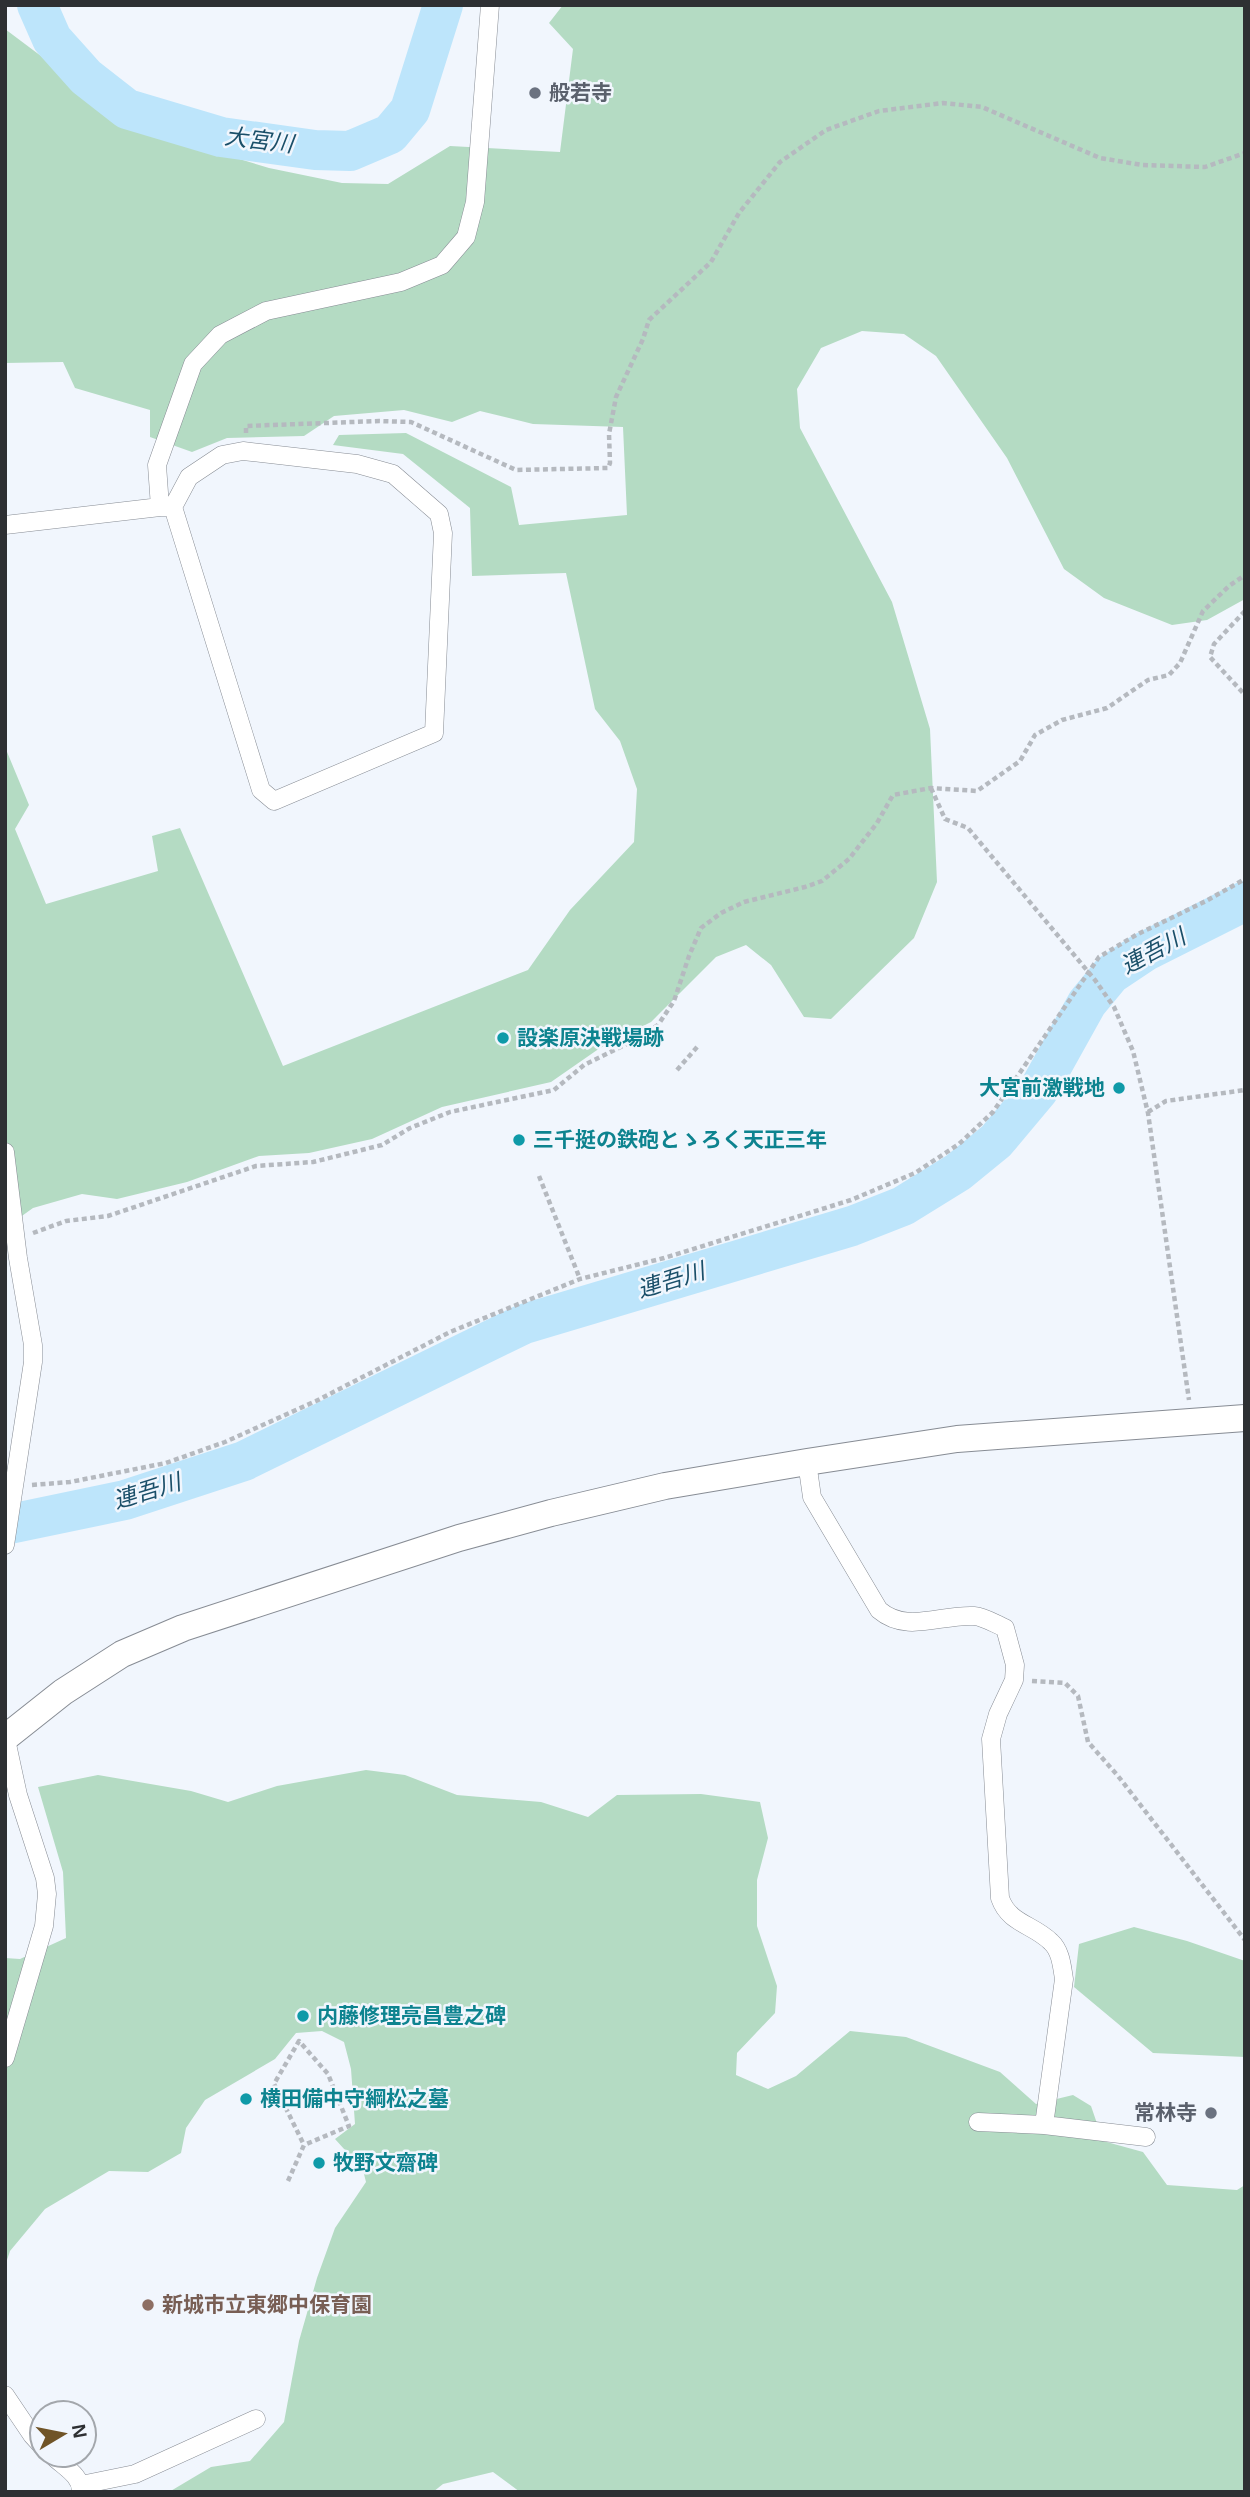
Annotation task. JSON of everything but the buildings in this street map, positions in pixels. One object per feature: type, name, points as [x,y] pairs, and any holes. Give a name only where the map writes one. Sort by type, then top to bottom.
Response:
[{"type":"street","points":[[5,525],[166,507],[188,477],[222,455],[243,451],[357,464],[393,474],[439,514],[443,533],[434,733],[274,801],[261,790],[166,507],[157,465],[193,364],[219,335],[266,311],[401,282],[442,265],[466,237],[475,202],[490,5]]},
{"type":"street","points":[[5,1153],[15,1236],[12,1258],[33,1345],[33,1362],[5,1545]]},
{"type":"street","points":[[5,2058],[44,1926],[47,1894],[45,1878],[18,1795],[5,1737],[63,1692],[122,1654],[183,1628],[459,1538],[665,1486],[957,1439],[1245,1418]]},
{"type":"street","points":[[807,1462],[812,1497],[879,1609],[889,1619],[906,1623],[975,1616],[1005,1628],[1015,1665],[1014,1680],[998,1714],[991,1740],[1000,1898],[1005,1912],[1052,1942],[1061,1958],[1064,1979],[1044,2125]]},
{"type":"street","points":[[978,2122],[1044,2125],[1146,2137]]},
{"type":"street","points":[[5,2395],[28,2429]]},
{"type":"street","points":[[69,2469],[81,2488],[135,2474],[256,2419]]},
{"type":"path","points":[[243,451],[246,426],[411,422],[516,470],[608,468],[609,434],[616,397],[649,320],[711,262],[739,213],[780,162],[826,130],[879,111],[943,103],[982,107],[1100,158],[1142,165],[1205,167],[1245,153]]},
{"type":"path","points":[[15,1236],[66,1222],[108,1216],[256,1166],[313,1162],[382,1145],[410,1128],[450,1112],[554,1090],[584,1065],[633,1041],[657,1025],[674,1001],[701,928],[721,912],[744,902],[822,881],[849,859],[877,823],[893,795],[931,788],[977,791],[1020,761],[1035,735],[1062,720],[1107,708],[1148,680],[1169,675],[1180,663],[1203,611],[1245,575]]},
{"type":"path","points":[[1245,611],[1214,644],[1210,657],[1245,695]]},
{"type":"path","points":[[931,788],[945,819],[968,828],[1095,980],[1114,1007],[1133,1051],[1148,1113],[1192,1422]]},
{"type":"path","points":[[13,1489],[70,1482],[166,1463],[225,1442],[316,1401],[450,1332],[580,1279],[664,1258],[839,1204],[915,1173],[959,1143],[993,1112],[1099,957],[1136,934],[1245,879]]},
{"type":"path","points":[[677,1070],[698,1046]]},
{"type":"path","points":[[1148,1113],[1166,1101],[1245,1090]]},
{"type":"path","points":[[539,1176],[580,1279]]},
{"type":"path","points":[[1014,1680],[1065,1683],[1078,1696],[1088,1742],[1118,1776],[1245,1940]]},
{"type":"path","points":[[288,2181],[304,2145],[349,2126],[328,2074],[299,2042],[274,2084],[304,2145]]},
{"type":"green space","points":[[563,5],[1245,5],[1245,599],[1207,620],[1172,625],[1104,598],[1064,569],[1007,458],[936,356],[904,334],[862,331],[821,348],[797,389],[800,428],[892,602],[930,729],[937,882],[914,938],[831,1019],[804,1017],[771,965],[746,945],[716,957],[651,1022],[600,1048],[551,1082],[442,1107],[372,1139],[309,1153],[259,1156],[187,1182],[117,1199],[82,1194],[33,1208],[5,1228],[5,747],[29,805],[15,829],[46,904],[158,871],[152,836],[180,828],[283,1066],[528,970],[570,910],[634,842],[637,789],[620,741],[595,709],[566,573],[472,576],[470,508],[403,454],[333,445],[339,435],[406,433],[511,487],[519,525],[627,515],[623,427],[533,424],[480,411],[452,422],[404,410],[334,416],[304,436],[227,438],[192,452],[150,437],[150,410],[75,388],[63,362],[5,363],[5,29],[137,128],[269,168],[342,183],[388,184],[450,146],[560,152],[573,49],[549,23]]},
{"type":"green space","points":[[366,1770],[405,1775],[457,1795],[541,1802],[588,1817],[617,1795],[701,1794],[760,1802],[768,1838],[757,1880],[757,1926],[777,1986],[775,2013],[737,2053],[736,2075],[768,2089],[796,2076],[850,2031],[906,2037],[1000,2072],[1036,2104],[1073,2095],[1091,2106],[1103,2141],[1143,2152],[1167,2185],[1237,2190],[1245,2185],[1245,2492],[520,2492],[493,2472],[443,2484],[433,2492],[169,2492],[211,2467],[250,2461],[284,2422],[299,2341],[317,2278],[335,2228],[366,2182],[363,2170],[335,2139],[355,2124],[351,2069],[344,2042],[322,2031],[296,2033],[275,2059],[205,2100],[186,2128],[181,2153],[148,2172],[109,2171],[45,2209],[10,2251],[5,2266],[5,1958],[20,1959],[66,1938],[63,1872],[38,1787],[98,1775],[191,1791],[228,1802],[277,1786]]},
{"type":"green space","points":[[1134,1927],[1187,1941],[1245,1961],[1245,2057],[1153,2053],[1074,1987],[1079,1944]]},
{"type":"waterway","name":"大宮川","points":[[37,5],[52,39],[86,77],[127,109],[221,137],[315,150],[350,151],[390,134],[410,110],[443,5]]},
{"type":"waterway","name":"連吾川","points":[[5,1525],[125,1500],[244,1461],[524,1324],[852,1226],[903,1206],[958,1172],[996,1141],[1038,1091],[1087,1003],[1111,974],[1144,952],[1245,901]]},
{"type":"place","name":"般若寺","points":[[535,93]]},
{"type":"place","name":"設楽原決戦場跡","points":[[503,1038]]},
{"type":"place","name":"大宮前激戦地","points":[[1119,1088]]},
{"type":"place","name":"三千挺の鉄砲とゝろく天正三年","points":[[519,1140]]},
{"type":"place","name":"内藤修理亮昌豊之碑","points":[[303,2016]]},
{"type":"place","name":"横田備中守綱松之墓","points":[[246,2099]]},
{"type":"place","name":"常林寺","points":[[1211,2113]]},
{"type":"place","name":"牧野文齋碑","points":[[319,2163]]},
{"type":"place","name":"新城市立東郷中保育園","points":[[148,2305]]}]
